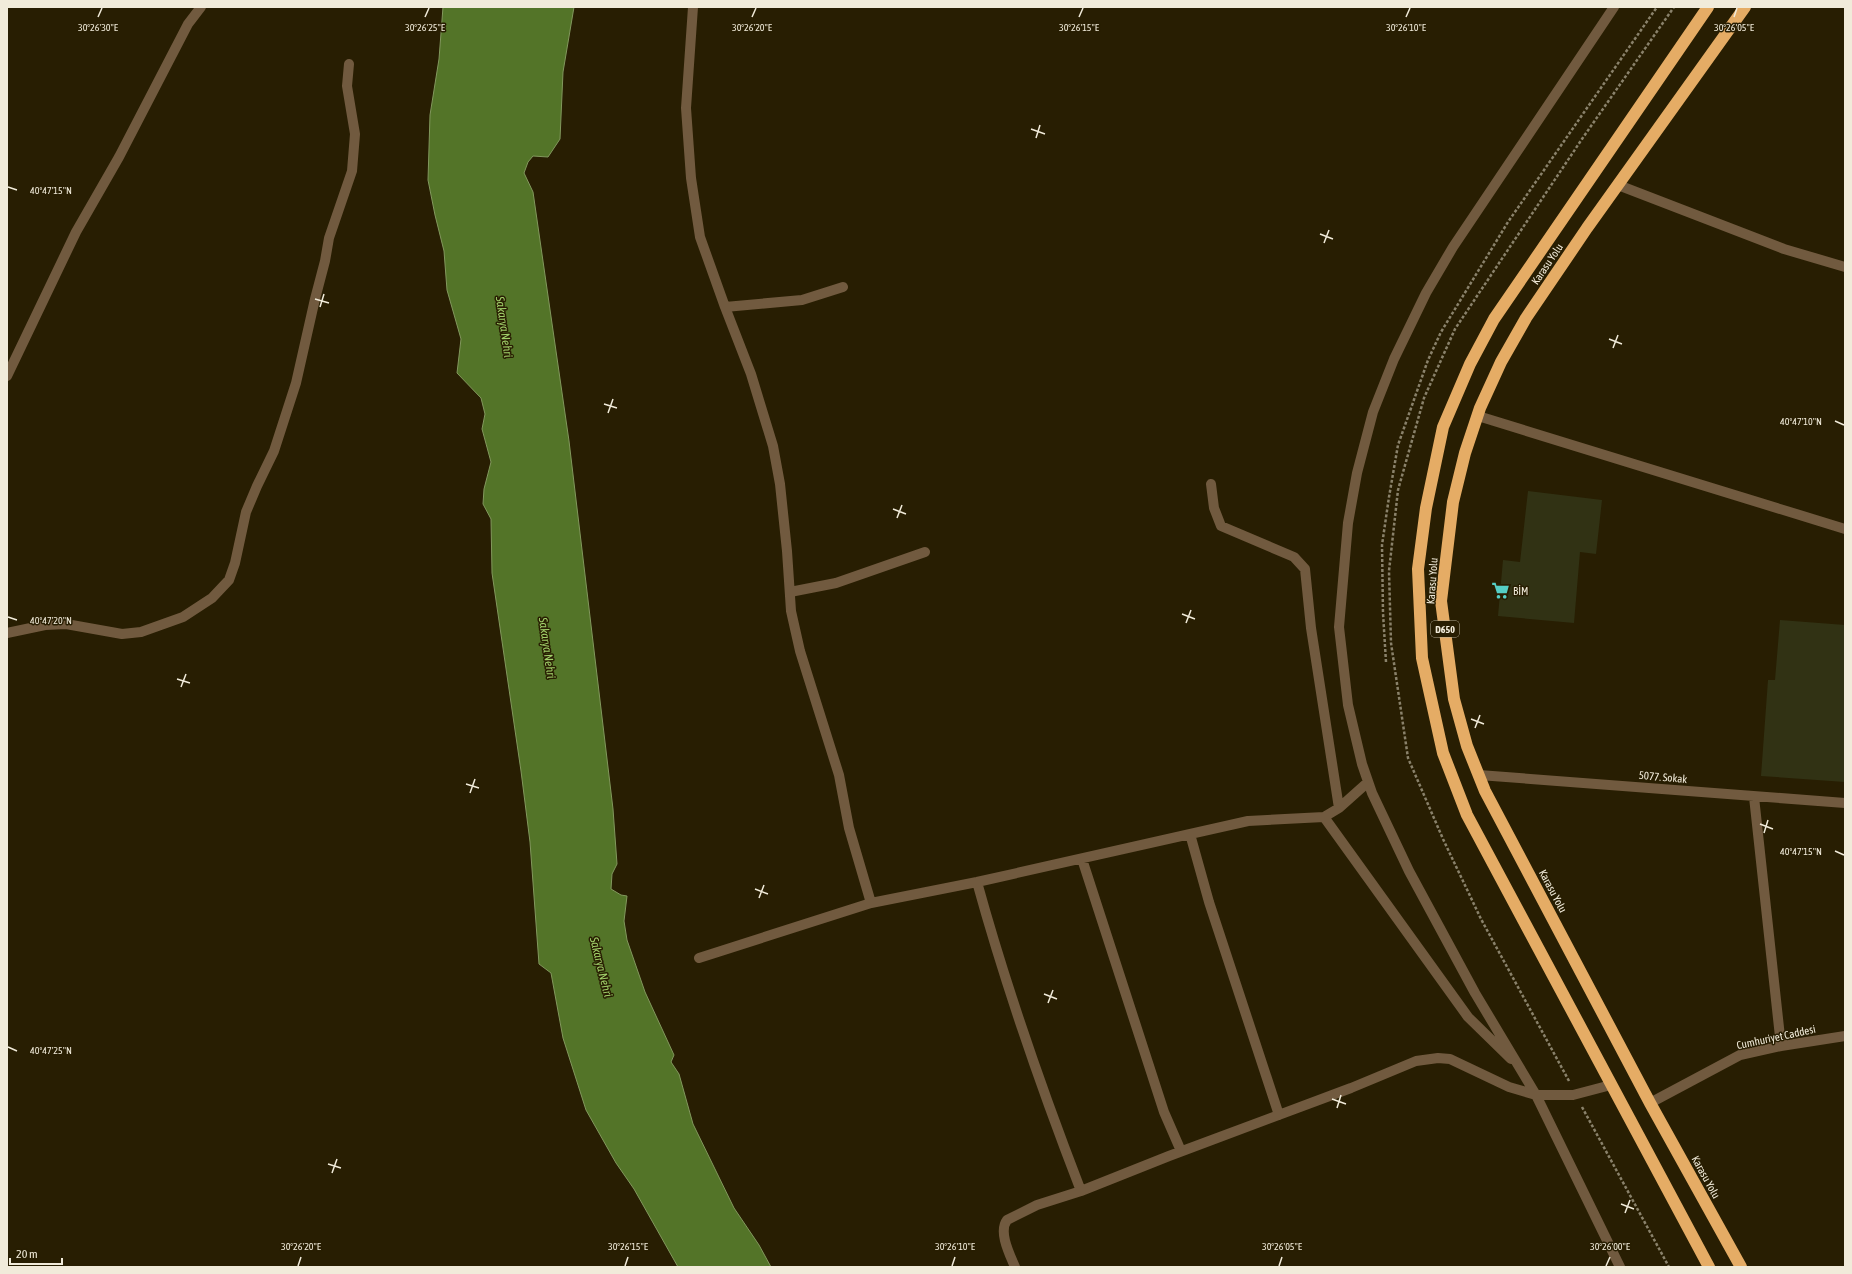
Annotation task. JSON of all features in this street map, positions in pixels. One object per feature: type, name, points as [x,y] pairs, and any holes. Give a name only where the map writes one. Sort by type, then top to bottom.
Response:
[{"type":"highway","name":"Karasu Yolu","points":[[1708,7],[1494,318],[1470,364],[1443,427],[1426,508],[1418,568],[1422,658],[1443,753],[1467,815],[1610,1085],[1709,1267]]},
{"type":"highway","name":"Karasu Yolu","points":[[1741,1267],[1650,1103],[1489,798],[1467,746],[1454,700],[1441,601],[1453,502],[1465,453],[1478,416],[1501,362],[1526,318],[1618,185],[1746,7]]},
{"type":"street","points":[[7,376],[76,232],[119,157],[188,24],[201,7]]},
{"type":"street","points":[[693,7],[686,108],[692,178],[700,237],[751,374],[773,446],[780,484],[787,550],[791,611],[800,651],[839,775],[849,828],[871,903]]},
{"type":"street","points":[[1614,7],[1512,158],[1434,280],[1394,359],[1373,412],[1357,473],[1348,523],[1339,627],[1348,705],[1367,783],[1409,871],[1475,993],[1536,1096],[1620,1267]]},
{"type":"street","points":[[7,633],[45,625],[66,624],[122,634],[142,632],[183,617],[212,598],[229,580],[235,563],[246,512],[256,486],[274,451],[296,383],[325,262],[329,238],[352,171],[355,134],[347,86],[349,64]]},
{"type":"street","points":[[1618,185],[1784,249],[1844,264]]},
{"type":"street","points":[[725,307],[802,300],[843,287]]},
{"type":"street","points":[[1478,416],[1845,529]]},
{"type":"street","points":[[1211,484],[1214,508],[1221,526],[1294,557],[1305,570],[1311,628],[1339,808]]},
{"type":"street","points":[[790,592],[836,583],[926,552]]},
{"type":"street","name":"5077. Sokak","points":[[1479,775],[1845,803]]},
{"type":"street","points":[[698,958],[871,903],[977,882],[1248,821],[1324,817],[1339,808],[1367,783]]},
{"type":"street","points":[[1754,797],[1781,1046]]},
{"type":"street","points":[[1324,817],[1468,1017],[1521,1069]]},
{"type":"street","points":[[1190,834],[1209,902],[1279,1115]]},
{"type":"street","points":[[1082,859],[1164,1112],[1181,1151]]},
{"type":"street","points":[[977,882],[993,941],[1062,1141],[1081,1191]]},
{"type":"street","name":"Cumhuriyet Caddesi","points":[[1650,1103],[1740,1055],[1781,1046],[1845,1036]]},
{"type":"street","points":[[1015,1267],[1009,1252],[1004,1231],[1007,1220],[1037,1205],[1081,1191],[1416,1061],[1438,1058],[1454,1060],[1509,1087],[1536,1096],[1576,1094],[1610,1085]]},
{"type":"path","points":[[1669,1267],[1481,919],[1443,839],[1408,758],[1391,643],[1388,571],[1400,483],[1424,398],[1455,329],[1582,139],[1674,7]]},
{"type":"water","name":"Sakarya Nehri","points":[[443,7],[574,7],[563,72],[560,139],[548,157],[533,156],[528,162],[524,173],[533,192],[569,441],[613,809],[617,864],[612,874],[611,889],[621,895],[627,896],[624,921],[627,940],[645,992],[674,1055],[671,1062],[679,1074],[693,1124],[734,1208],[759,1245],[771,1267],[678,1267],[634,1189],[616,1163],[586,1110],[563,1038],[551,973],[539,964],[530,842],[492,573],[491,519],[483,504],[484,489],[491,462],[482,429],[485,414],[481,398],[457,373],[461,339],[447,290],[444,251],[428,180],[430,115],[439,59]]},
{"type":"building","points":[[1528,491],[1602,500],[1596,554],[1580,552],[1574,623],[1498,616],[1503,560],[1520,562]]},
{"type":"building","points":[[1780,620],[1845,625],[1845,782],[1761,776],[1768,680],[1775,680]]},
{"type":"place","name":"BİM","points":[[1500,591]]}]
